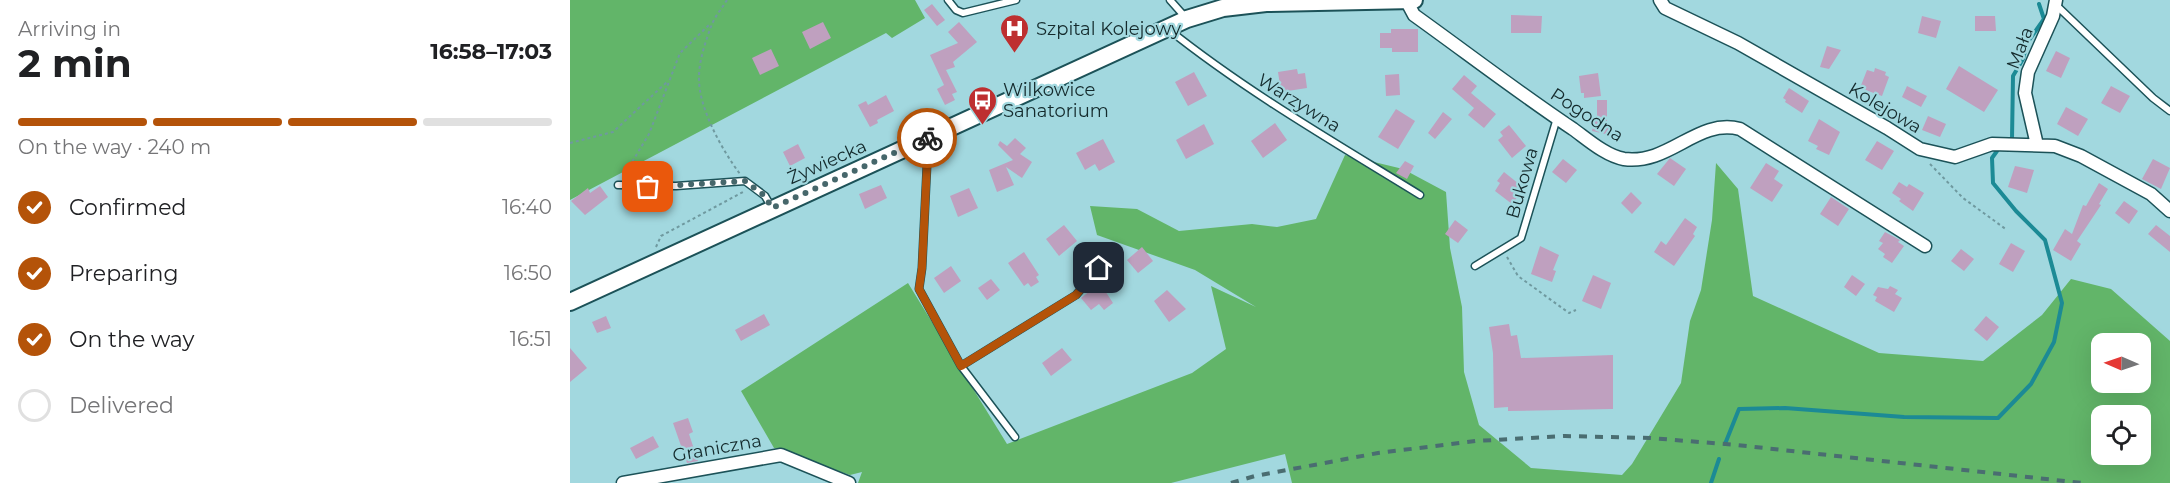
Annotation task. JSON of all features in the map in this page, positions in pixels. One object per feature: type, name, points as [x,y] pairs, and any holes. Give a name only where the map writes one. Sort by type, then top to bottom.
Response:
[{"type":"main road","name":"Żywiecka","points":[[570,302],[1187,19],[1223,8],[1266,3],[1414,0]]},
{"type":"street","name":"Pogodna","points":[[1406,0],[1414,15],[1557,118],[1598,146],[1622,159],[1659,156],[1706,130],[1729,126],[1740,129],[1925,246]]},
{"type":"street","name":"Kolejowa","points":[[1660,0],[1665,8],[1738,44],[1920,149],[1955,157],[1992,144],[2055,146],[2081,156],[2151,195],[2170,211]]},
{"type":"street","name":"Mała","points":[[2037,145],[2025,93],[2028,72],[2053,16],[2056,2]]},
{"type":"street","name":"Graniczna","points":[[623,483],[781,455],[845,482]]},
{"type":"lane","points":[[948,0],[956,10],[963,13],[1016,0]]},
{"type":"lane","points":[[1170,0],[1187,19]]},
{"type":"lane","points":[[2056,2],[2153,98],[2170,111]]},
{"type":"lane","name":"Warzywna","points":[[1167,29],[1209,62],[1280,110],[1420,195]]},
{"type":"lane","name":"Bukowa","points":[[1475,266],[1521,238],[1557,118]]},
{"type":"lane","points":[[935,134],[927,165],[919,289],[961,366],[1015,437]]},
{"type":"lane","points":[[618,185],[676,186],[745,181],[765,196],[772,208]]},
{"type":"lane","points":[[961,366],[1076,295],[1099,268]]},
{"type":"path","points":[[618,185],[649,134],[680,53],[713,21],[727,0]]},
{"type":"path","points":[[713,21],[703,54],[699,78],[707,114],[729,159],[745,181]]},
{"type":"path","points":[[570,143],[613,132],[669,80]]},
{"type":"path","points":[[1920,149],[1935,172],[1963,198],[2007,230]]},
{"type":"path","points":[[658,261],[656,247],[661,236],[754,186]]},
{"type":"path","points":[[1503,249],[1518,276],[1569,313],[1576,310]]},
{"type":"green space","points":[[570,0],[915,0],[925,18],[892,38],[886,33],[570,200]]},
{"type":"green space","points":[[1345,155],[1403,169],[1446,192],[1450,248],[1462,307],[1464,372],[1479,425],[1531,468],[1622,475],[1632,464],[1681,383],[1690,321],[1701,290],[1712,220],[1716,163],[1738,189],[1753,296],[1879,353],[1983,361],[2042,315],[2071,279],[2111,289],[2170,341],[2170,483],[1292,483],[1285,454],[1171,483],[858,483],[862,472],[850,475],[774,448],[741,391],[908,283],[1007,444],[1192,373],[1226,349],[1211,286],[1256,307],[1195,270],[1097,235],[1090,206],[1137,209],[1179,231],[1252,224],[1277,227],[1316,219]]},
{"type":"building","points":[[932,4],[945,20],[937,26],[924,10]]},
{"type":"building","points":[[1511,15],[1542,16],[1541,33],[1511,33]]},
{"type":"building","points":[[1922,16],[1941,21],[1936,38],[1918,33]]},
{"type":"building","points":[[1975,16],[1995,16],[1996,31],[1975,31]]},
{"type":"building","points":[[823,22],[831,38],[810,49],[802,32]]},
{"type":"building","points":[[959,22],[977,42],[953,62],[955,67],[946,70],[957,92],[952,94],[955,100],[945,105],[937,89],[944,85],[930,55],[958,43],[948,32]]},
{"type":"building","points":[[1391,29],[1418,29],[1418,52],[1392,52],[1392,48],[1380,48],[1380,33],[1391,33]]},
{"type":"building","points":[[1827,46],[1841,50],[1829,69],[1820,67]]},
{"type":"building","points":[[771,49],[779,66],[760,75],[752,58]]},
{"type":"building","points":[[2056,51],[2070,58],[2061,78],[2046,71]]},
{"type":"building","points":[[1959,66],[1998,90],[1984,112],[1946,89]]},
{"type":"building","points":[[1875,68],[1886,72],[1885,75],[1889,77],[1882,96],[1860,88],[1867,70],[1874,72]]},
{"type":"building","points":[[1297,69],[1298,74],[1305,73],[1307,88],[1281,92],[1278,72]]},
{"type":"building","points":[[1194,72],[1207,96],[1188,106],[1175,82]]},
{"type":"building","points":[[1598,73],[1601,96],[1584,98],[1584,93],[1581,93],[1579,76]]},
{"type":"building","points":[[1399,74],[1400,95],[1386,96],[1385,75]]},
{"type":"building","points":[[1464,75],[1477,86],[1471,93],[1496,114],[1484,128],[1468,115],[1474,108],[1452,89]]},
{"type":"building","points":[[1907,86],[1927,96],[1921,107],[1902,97]]},
{"type":"building","points":[[2111,86],[2130,96],[2120,113],[2101,103]]},
{"type":"building","points":[[1789,88],[1809,101],[1802,113],[1785,102],[1783,98]]},
{"type":"building","points":[[886,95],[894,111],[877,120],[878,123],[870,127],[858,105],[866,101],[868,105]]},
{"type":"building","points":[[1597,100],[1607,100],[1607,123],[1612,125],[1610,135],[1592,131],[1594,121],[1597,121]]},
{"type":"building","points":[[2066,107],[2088,119],[2078,136],[2057,124]]},
{"type":"building","points":[[1396,109],[1415,121],[1398,149],[1378,137]]},
{"type":"building","points":[[1443,112],[1452,119],[1435,139],[1428,133]]},
{"type":"building","points":[[1928,116],[1946,124],[1940,137],[1922,130]]},
{"type":"building","points":[[1819,119],[1840,132],[1829,155],[1816,149],[1818,146],[1808,141]]},
{"type":"building","points":[[1275,123],[1287,140],[1263,158],[1251,141]]},
{"type":"building","points":[[1204,124],[1214,144],[1186,159],[1176,140]]},
{"type":"building","points":[[1509,125],[1526,146],[1512,158],[1498,140],[1503,136],[1500,132]]},
{"type":"building","points":[[1015,138],[1026,148],[1020,154],[1032,162],[1022,178],[1006,167],[1014,185],[997,192],[989,170],[1013,160],[998,145],[1000,141],[1007,146]]},
{"type":"building","points":[[1103,139],[1115,162],[1099,171],[1095,164],[1085,170],[1076,153]]},
{"type":"building","points":[[1877,141],[1894,151],[1882,170],[1865,160]]},
{"type":"building","points":[[798,144],[805,158],[790,166],[783,152]]},
{"type":"building","points":[[1670,158],[1686,169],[1674,186],[1657,174]]},
{"type":"building","points":[[1563,159],[1577,170],[1566,183],[1552,172]]},
{"type":"building","points":[[2153,159],[2170,168],[2161,189],[2142,179]]},
{"type":"building","points":[[1405,161],[1414,166],[1407,179],[1396,173]]},
{"type":"building","points":[[1766,163],[1779,171],[1774,179],[1783,185],[1772,202],[1750,188]]},
{"type":"building","points":[[2015,166],[2034,170],[2027,193],[2008,187]]},
{"type":"building","points":[[1504,172],[1524,188],[1512,204],[1495,191],[1500,183],[1497,181]]},
{"type":"building","points":[[1899,182],[1907,187],[1909,184],[1924,193],[1913,211],[1892,193]]},
{"type":"building","points":[[2099,183],[2108,189],[2099,204],[2101,205],[2077,241],[2081,244],[2071,261],[2053,250],[2065,229],[2072,234],[2083,205],[2086,206]]},
{"type":"building","points":[[881,185],[887,198],[865,209],[859,194]]},
{"type":"building","points":[[600,186],[608,197],[585,215],[571,201],[588,188],[590,193]]},
{"type":"building","points":[[969,188],[978,208],[958,217],[950,196]]},
{"type":"building","points":[[1631,192],[1642,203],[1632,214],[1621,203]]},
{"type":"building","points":[[1831,197],[1849,209],[1838,226],[1820,214]]},
{"type":"building","points":[[2124,201],[2138,211],[2129,224],[2115,213]]},
{"type":"building","points":[[1685,218],[1697,227],[1693,234],[1695,236],[1674,266],[1654,252],[1661,241],[1666,245]]},
{"type":"building","points":[[1455,220],[1468,230],[1458,243],[1445,234]]},
{"type":"building","points":[[1064,225],[1077,241],[1059,256],[1046,239]]},
{"type":"building","points":[[2156,225],[2170,236],[2170,252],[2148,234]]},
{"type":"building","points":[[1885,232],[1900,240],[1898,242],[1904,246],[1892,263],[1883,257],[1885,254],[1878,249],[1883,243],[1879,241]]},
{"type":"building","points":[[2011,243],[2025,251],[2013,272],[1999,264]]},
{"type":"building","points":[[1540,246],[1559,255],[1553,270],[1556,271],[1552,282],[1531,274]]},
{"type":"building","points":[[1142,247],[1153,261],[1138,273],[1127,260]]},
{"type":"building","points":[[1961,249],[1974,259],[1964,271],[1951,261]]},
{"type":"building","points":[[1024,252],[1039,275],[1036,277],[1039,282],[1031,287],[1028,283],[1024,286],[1008,263]]},
{"type":"building","points":[[951,266],[961,281],[944,293],[934,278]]},
{"type":"building","points":[[1593,275],[1611,283],[1601,309],[1582,301]]},
{"type":"building","points":[[1852,275],[1865,284],[1856,296],[1844,287]]},
{"type":"building","points":[[991,279],[1000,290],[987,300],[978,288]]},
{"type":"building","points":[[1100,283],[1113,303],[1104,310],[1099,304],[1091,310],[1081,298]]},
{"type":"building","points":[[1890,286],[1898,290],[1895,294],[1902,298],[1894,312],[1875,301],[1877,297],[1873,295],[1878,287],[1888,289]]},
{"type":"building","points":[[1167,290],[1186,309],[1169,322],[1154,301]]},
{"type":"building","points":[[764,314],[770,325],[741,341],[735,330]]},
{"type":"building","points":[[606,316],[611,328],[597,333],[592,322]]},
{"type":"building","points":[[1986,316],[1999,327],[1987,341],[1974,330]]},
{"type":"building","points":[[1509,324],[1511,336],[1517,335],[1521,358],[1613,355],[1613,409],[1508,411],[1508,407],[1494,408],[1493,353],[1489,327]]},
{"type":"building","points":[[570,348],[587,368],[570,382]]},
{"type":"building","points":[[1062,348],[1072,360],[1051,376],[1042,363]]},
{"type":"building","points":[[688,418],[693,432],[689,434],[698,461],[687,463],[673,423]]},
{"type":"building","points":[[653,436],[659,447],[636,459],[630,448]]},
{"type":"waterway","points":[[2012,139],[2013,76],[2023,59],[2027,43],[2044,19],[2039,4]]},
{"type":"waterway","points":[[1725,444],[1739,409],[1785,408],[1904,417],[1998,418],[2031,384],[2054,342],[2062,303],[2045,240],[2016,211],[1993,183],[1992,158],[1997,151]]},
{"type":"waterway","points":[[1711,483],[1719,459]]},
{"type":"railway","points":[[1231,483],[1255,476],[1378,453],[1476,441],[1565,436],[1650,438],[1737,445],[2082,483]]},
{"type":"way so far","points":[[648,187],[701,185],[732,180],[745,181],[765,196],[772,208],[927,138]]},
{"type":"place","name":"Szpital Kolejowy","points":[[1015,54]]},
{"type":"place","name":"Wilkowice Sanatorium","points":[[982,126]]},
{"type":"route","points":[[927,138],[935,134],[927,165],[919,289],[961,366],[1076,295],[1099,268]]}]
